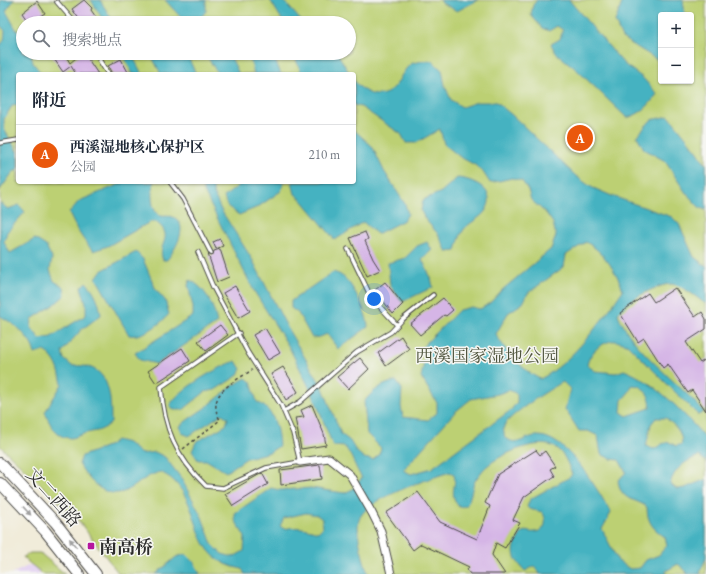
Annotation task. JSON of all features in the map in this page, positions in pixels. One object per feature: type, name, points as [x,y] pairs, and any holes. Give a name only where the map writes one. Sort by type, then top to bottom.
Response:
[{"type":"main road","name":"文二西路","points":[[0,464],[55,522],[96,574]]},
{"type":"main road","name":"文二西路","points":[[0,483],[45,531],[79,574]]},
{"type":"street","points":[[300,462],[329,458],[350,475],[381,531],[391,574]]},
{"type":"lane","points":[[57,2],[69,16]]},
{"type":"lane","points":[[99,60],[107,72]]},
{"type":"lane","points":[[0,142],[16,140]]},
{"type":"lane","points":[[172,184],[183,199],[211,253]]},
{"type":"lane","points":[[348,249],[371,297],[397,325]]},
{"type":"lane","points":[[198,252],[213,287],[284,411],[293,433],[300,462],[266,468],[223,488],[206,486],[195,475],[172,441],[163,408],[161,387],[239,334]]},
{"type":"lane","points":[[284,411],[300,402],[357,352],[391,332],[397,325],[433,295]]},
{"type":"path","points":[[179,453],[220,420],[215,411],[215,405],[221,392],[257,366]]},
{"type":"shaded area","points":[[30,565],[38,569],[41,574],[11,574]]},
{"type":"green space","name":"西溪国家湿地公园","points":[[0,0],[706,0],[706,574],[119,574],[78,520],[0,446]]},
{"type":"green space","points":[[30,553],[40,553],[65,574],[41,574],[23,557]]},
{"type":"water","points":[[14,0],[6,11],[16,29],[16,60],[32,60],[40,72],[16,72],[16,105],[12,106],[4,119],[4,129],[16,150],[16,171],[13,172],[0,190],[0,46],[4,40],[5,31],[0,25],[0,1]]},
{"type":"water","points":[[91,0],[100,0],[110,16],[101,16]]},
{"type":"water","points":[[165,0],[206,0],[206,11],[202,16],[180,16]]},
{"type":"water","points":[[270,0],[283,0],[297,16],[280,16]]},
{"type":"water","points":[[440,0],[478,0],[457,11],[442,3]]},
{"type":"water","points":[[537,0],[569,0],[624,64],[643,78],[657,94],[648,106],[641,112],[627,118],[576,69],[556,53],[551,44],[560,39],[563,30],[557,26],[549,31],[542,28],[531,15],[533,5]]},
{"type":"water","points":[[623,0],[683,0],[685,12],[658,12],[658,60],[622,38],[615,22]]},
{"type":"water","points":[[126,60],[135,60],[141,72],[132,72]]},
{"type":"water","points":[[154,60],[189,60],[195,72],[160,72]]},
{"type":"water","points":[[209,60],[232,60],[238,72],[217,72]]},
{"type":"water","points":[[250,60],[275,60],[280,72],[253,72]]},
{"type":"water","points":[[296,60],[341,60],[349,72],[301,72]]},
{"type":"water","points":[[432,61],[442,70],[445,86],[451,100],[462,107],[477,102],[496,102],[512,115],[576,176],[591,187],[672,217],[679,224],[694,257],[706,266],[706,304],[685,289],[671,284],[658,287],[642,294],[621,309],[618,314],[624,327],[644,353],[704,412],[698,415],[627,344],[613,341],[602,344],[592,353],[587,365],[595,371],[616,373],[624,370],[636,375],[669,399],[706,439],[706,462],[699,456],[689,460],[677,470],[670,484],[677,489],[685,488],[706,479],[706,558],[700,572],[701,574],[687,574],[686,571],[678,564],[666,571],[666,574],[540,574],[535,566],[525,571],[515,557],[514,548],[522,532],[539,531],[542,530],[545,525],[545,518],[542,512],[529,509],[527,507],[530,499],[570,477],[572,474],[562,453],[556,448],[548,445],[539,444],[518,449],[497,459],[483,470],[475,481],[466,506],[459,507],[454,498],[453,494],[455,479],[454,474],[450,472],[399,491],[372,505],[363,512],[358,526],[360,547],[368,574],[245,574],[242,569],[225,564],[213,555],[205,545],[183,492],[170,478],[160,472],[146,478],[128,490],[120,493],[112,493],[99,488],[93,483],[79,464],[82,456],[110,445],[116,440],[128,443],[141,454],[155,452],[165,457],[181,478],[202,517],[212,544],[222,554],[233,557],[244,551],[245,537],[235,520],[235,513],[271,488],[280,490],[311,488],[344,493],[353,489],[362,478],[345,447],[333,446],[314,397],[289,347],[254,291],[200,184],[214,184],[213,192],[221,210],[252,259],[289,331],[323,388],[341,434],[350,441],[356,451],[364,458],[373,460],[379,454],[381,448],[367,434],[364,402],[370,394],[386,384],[396,381],[402,389],[401,406],[403,417],[428,420],[437,413],[437,403],[421,377],[425,358],[422,347],[459,310],[471,307],[480,309],[490,303],[502,290],[551,249],[556,236],[553,223],[546,213],[531,200],[528,190],[522,181],[512,178],[490,183],[483,172],[475,165],[460,157],[444,144],[440,129],[416,143],[406,143],[401,134],[361,107],[356,106],[356,82],[368,93],[380,95],[385,94],[396,85],[404,71],[412,63]],"holes":[[[586,242],[604,256],[617,276],[623,290],[586,340],[563,363],[540,379],[527,371],[515,360],[504,347],[496,334],[508,313],[523,303],[528,293],[564,267],[566,255]],[[563,382],[570,389],[565,409],[579,431],[588,431],[598,436],[601,454],[611,459],[619,460],[626,472],[618,481],[622,493],[647,507],[648,517],[652,525],[665,537],[667,545],[659,555],[646,560],[640,568],[630,569],[618,561],[602,529],[611,513],[591,480],[571,455],[550,439],[539,436],[534,436],[515,442],[505,438],[504,426],[507,421],[531,402]],[[632,385],[640,386],[648,396],[650,408],[627,416],[621,412],[622,400],[629,392]],[[509,390],[517,394],[517,402],[511,410],[432,468],[411,474],[403,470],[455,412],[471,399],[498,394]],[[656,418],[666,418],[675,426],[681,436],[682,444],[676,446],[669,442],[654,449],[646,446],[651,424]],[[306,513],[317,515],[322,519],[323,527],[318,532],[301,528],[284,529],[280,526],[284,518]]]},
{"type":"water","points":[[669,116],[698,152],[706,165],[706,210],[700,208],[686,193],[665,161],[644,149],[637,136],[651,120]]},
{"type":"water","points":[[356,132],[372,146],[384,171],[405,204],[408,214],[404,220],[377,234],[363,222],[335,240],[302,200],[295,194],[292,184],[356,184]]},
{"type":"water","points":[[457,178],[476,183],[482,187],[489,197],[489,203],[484,213],[463,230],[456,251],[447,252],[438,234],[425,219],[421,211],[423,200],[441,192]]},
{"type":"water","points":[[120,184],[154,184],[152,200],[157,214],[161,216],[172,216],[181,226],[181,232],[177,245],[167,260],[163,260],[162,249],[165,232],[156,222],[150,222],[108,246],[93,251],[76,228],[69,213],[79,201]]},
{"type":"water","points":[[240,184],[283,184],[281,191],[258,207],[239,215],[227,206],[224,197]]},
{"type":"water","points":[[0,203],[8,209],[19,205],[25,212],[7,232],[4,242],[10,253],[35,239],[46,246],[52,258],[50,270],[54,281],[64,287],[65,295],[55,304],[32,319],[31,327],[40,339],[51,337],[86,315],[86,303],[81,287],[86,282],[96,297],[101,315],[81,330],[62,352],[64,359],[72,366],[85,366],[94,369],[106,382],[109,391],[111,423],[101,430],[71,438],[61,436],[54,430],[45,412],[62,384],[57,365],[55,361],[44,351],[35,354],[30,342],[22,332],[0,316]]},
{"type":"water","points":[[427,242],[432,250],[422,259],[431,278],[433,287],[402,302],[390,285],[388,263],[405,258],[417,246]]},
{"type":"water","points":[[136,252],[143,259],[156,290],[165,300],[169,314],[151,329],[140,334],[129,335],[96,278],[101,271]]},
{"type":"water","points":[[333,272],[340,275],[351,285],[359,300],[368,327],[338,349],[327,334],[312,338],[298,313],[291,308],[291,301]]},
{"type":"water","points":[[190,280],[196,283],[205,293],[214,310],[217,323],[157,364],[140,360],[135,353],[193,316],[193,307],[188,285]]},
{"type":"water","points":[[236,361],[241,369],[237,376],[215,390],[205,392],[183,410],[174,410],[170,405],[182,392],[200,379],[219,368]]},
{"type":"water","points":[[246,378],[251,382],[257,402],[267,409],[274,420],[278,433],[279,446],[270,452],[247,458],[226,472],[206,460],[198,460],[192,451],[196,442],[226,425],[228,418],[222,414],[189,436],[182,433],[180,426]]},
{"type":"water","points":[[186,554],[194,562],[200,574],[156,574],[176,557]]},
{"type":"building","points":[[84,0],[92,8],[91,10],[95,16],[77,16],[72,9]]},
{"type":"building","points":[[37,1],[45,13],[40,16],[24,16],[22,13]]},
{"type":"building","points":[[55,60],[68,60],[70,63],[74,60],[89,60],[97,72],[75,72],[71,66],[63,72]]},
{"type":"building","points":[[122,60],[128,72],[111,72],[108,66]]},
{"type":"building","points":[[365,232],[368,239],[365,241],[380,270],[367,276],[350,238]]},
{"type":"building","points":[[220,239],[223,246],[216,249],[213,242]]},
{"type":"building","points":[[220,249],[229,277],[217,282],[208,254],[212,256],[214,251]]},
{"type":"building","points":[[385,282],[403,304],[393,314],[375,290]]},
{"type":"building","points":[[235,286],[250,311],[238,318],[223,293]]},
{"type":"building","points":[[675,288],[695,317],[702,312],[706,319],[706,329],[686,342],[700,363],[706,359],[706,411],[692,390],[688,393],[668,364],[663,368],[644,338],[638,342],[620,313],[648,293],[654,302]]},
{"type":"building","points":[[443,298],[453,310],[446,316],[444,315],[420,335],[410,324]]},
{"type":"building","points":[[220,325],[228,335],[206,351],[198,341]]},
{"type":"building","points":[[265,328],[280,353],[268,360],[253,335]]},
{"type":"building","points":[[401,336],[409,349],[386,366],[378,353]]},
{"type":"building","points":[[182,348],[190,361],[156,383],[148,371]]},
{"type":"building","points":[[360,358],[369,369],[348,389],[337,377]]},
{"type":"building","points":[[283,367],[298,392],[286,400],[271,374]]},
{"type":"building","points":[[312,405],[324,434],[326,445],[301,449],[295,418],[304,417],[301,410]]},
{"type":"building","points":[[536,450],[540,455],[545,451],[555,466],[550,469],[554,476],[524,497],[513,520],[520,523],[505,548],[496,543],[492,555],[505,574],[470,574],[467,570],[469,567],[421,544],[413,550],[386,513],[418,492],[440,522],[477,539],[490,506],[485,503],[498,474]]},
{"type":"building","points":[[320,465],[322,479],[281,485],[280,470]]},
{"type":"building","points":[[262,473],[268,484],[233,506],[225,494]]},
{"type":"place","name":"西溪湿地核心保护区","points":[[580,138]]},
{"type":"place","name":"南高桥","points":[[91,546]]}]
